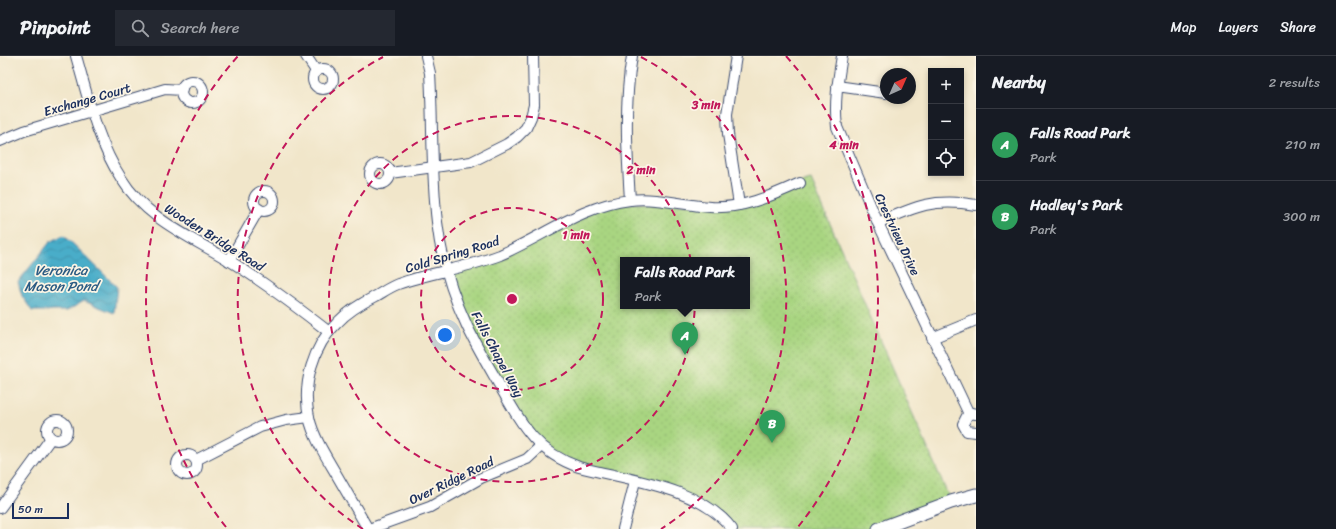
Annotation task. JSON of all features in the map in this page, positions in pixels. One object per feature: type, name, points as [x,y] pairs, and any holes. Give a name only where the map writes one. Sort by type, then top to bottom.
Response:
[{"type":"main road","points":[[879,529],[950,502],[976,495]]},
{"type":"street","name":"Wooden Bridge Road","points":[[76,56],[92,111],[110,161],[122,180],[137,199],[169,226],[229,261],[274,290],[329,332]]},
{"type":"street","points":[[306,56],[316,71]]},
{"type":"street","name":"Falls Chapel Way","points":[[426,56],[430,73],[437,222],[447,271],[460,310],[475,342],[518,417],[528,432],[541,446],[554,456],[568,463],[665,488],[693,498],[714,512],[732,529]]},
{"type":"street","points":[[390,173],[472,162],[507,144],[517,137],[526,128],[534,105],[533,56]]},
{"type":"street","points":[[630,200],[626,129],[627,102],[632,56]]},
{"type":"street","points":[[736,56],[728,121],[728,134],[739,205]]},
{"type":"street","name":"Crestview Drive","points":[[842,56],[835,110],[837,128],[878,224],[932,338],[972,414],[964,421],[964,426],[970,432],[976,432]]},
{"type":"street","points":[[837,86],[880,92]]},
{"type":"street","name":"Exchange Court","points":[[0,141],[24,131],[165,90],[182,90]]},
{"type":"street","name":"Cold Spring Road","points":[[368,529],[318,442],[309,417],[307,394],[310,372],[316,354],[329,332],[353,310],[387,289],[409,281],[499,255],[588,210],[611,203],[642,199],[712,207],[739,205],[763,200],[800,183]]},
{"type":"street","points":[[878,224],[908,209],[930,203],[944,201],[976,205]]},
{"type":"street","points":[[229,261],[258,209]]},
{"type":"street","points":[[932,338],[976,320]]},
{"type":"street","points":[[196,460],[260,428],[286,420],[309,417]]},
{"type":"street","points":[[0,508],[51,438]]},
{"type":"street","name":"Over Ridge Road","points":[[368,529],[430,507],[481,478],[527,459],[541,446]]},
{"type":"street","points":[[623,529],[636,481]]},
{"type":"green space","points":[[811,180],[951,502],[879,529],[732,529],[693,498],[582,467],[541,446],[490,368],[447,271],[499,255],[611,203],[739,205]]},
{"type":"water","name":"Veronica Mason Pond","points":[[64,235],[117,287],[114,313],[84,301],[67,311],[32,311],[22,296],[18,282],[50,242]]},
{"type":"place","name":"Falls Road Park","points":[[685,355]]},
{"type":"place","name":"Hadley's Park","points":[[772,443]]}]
